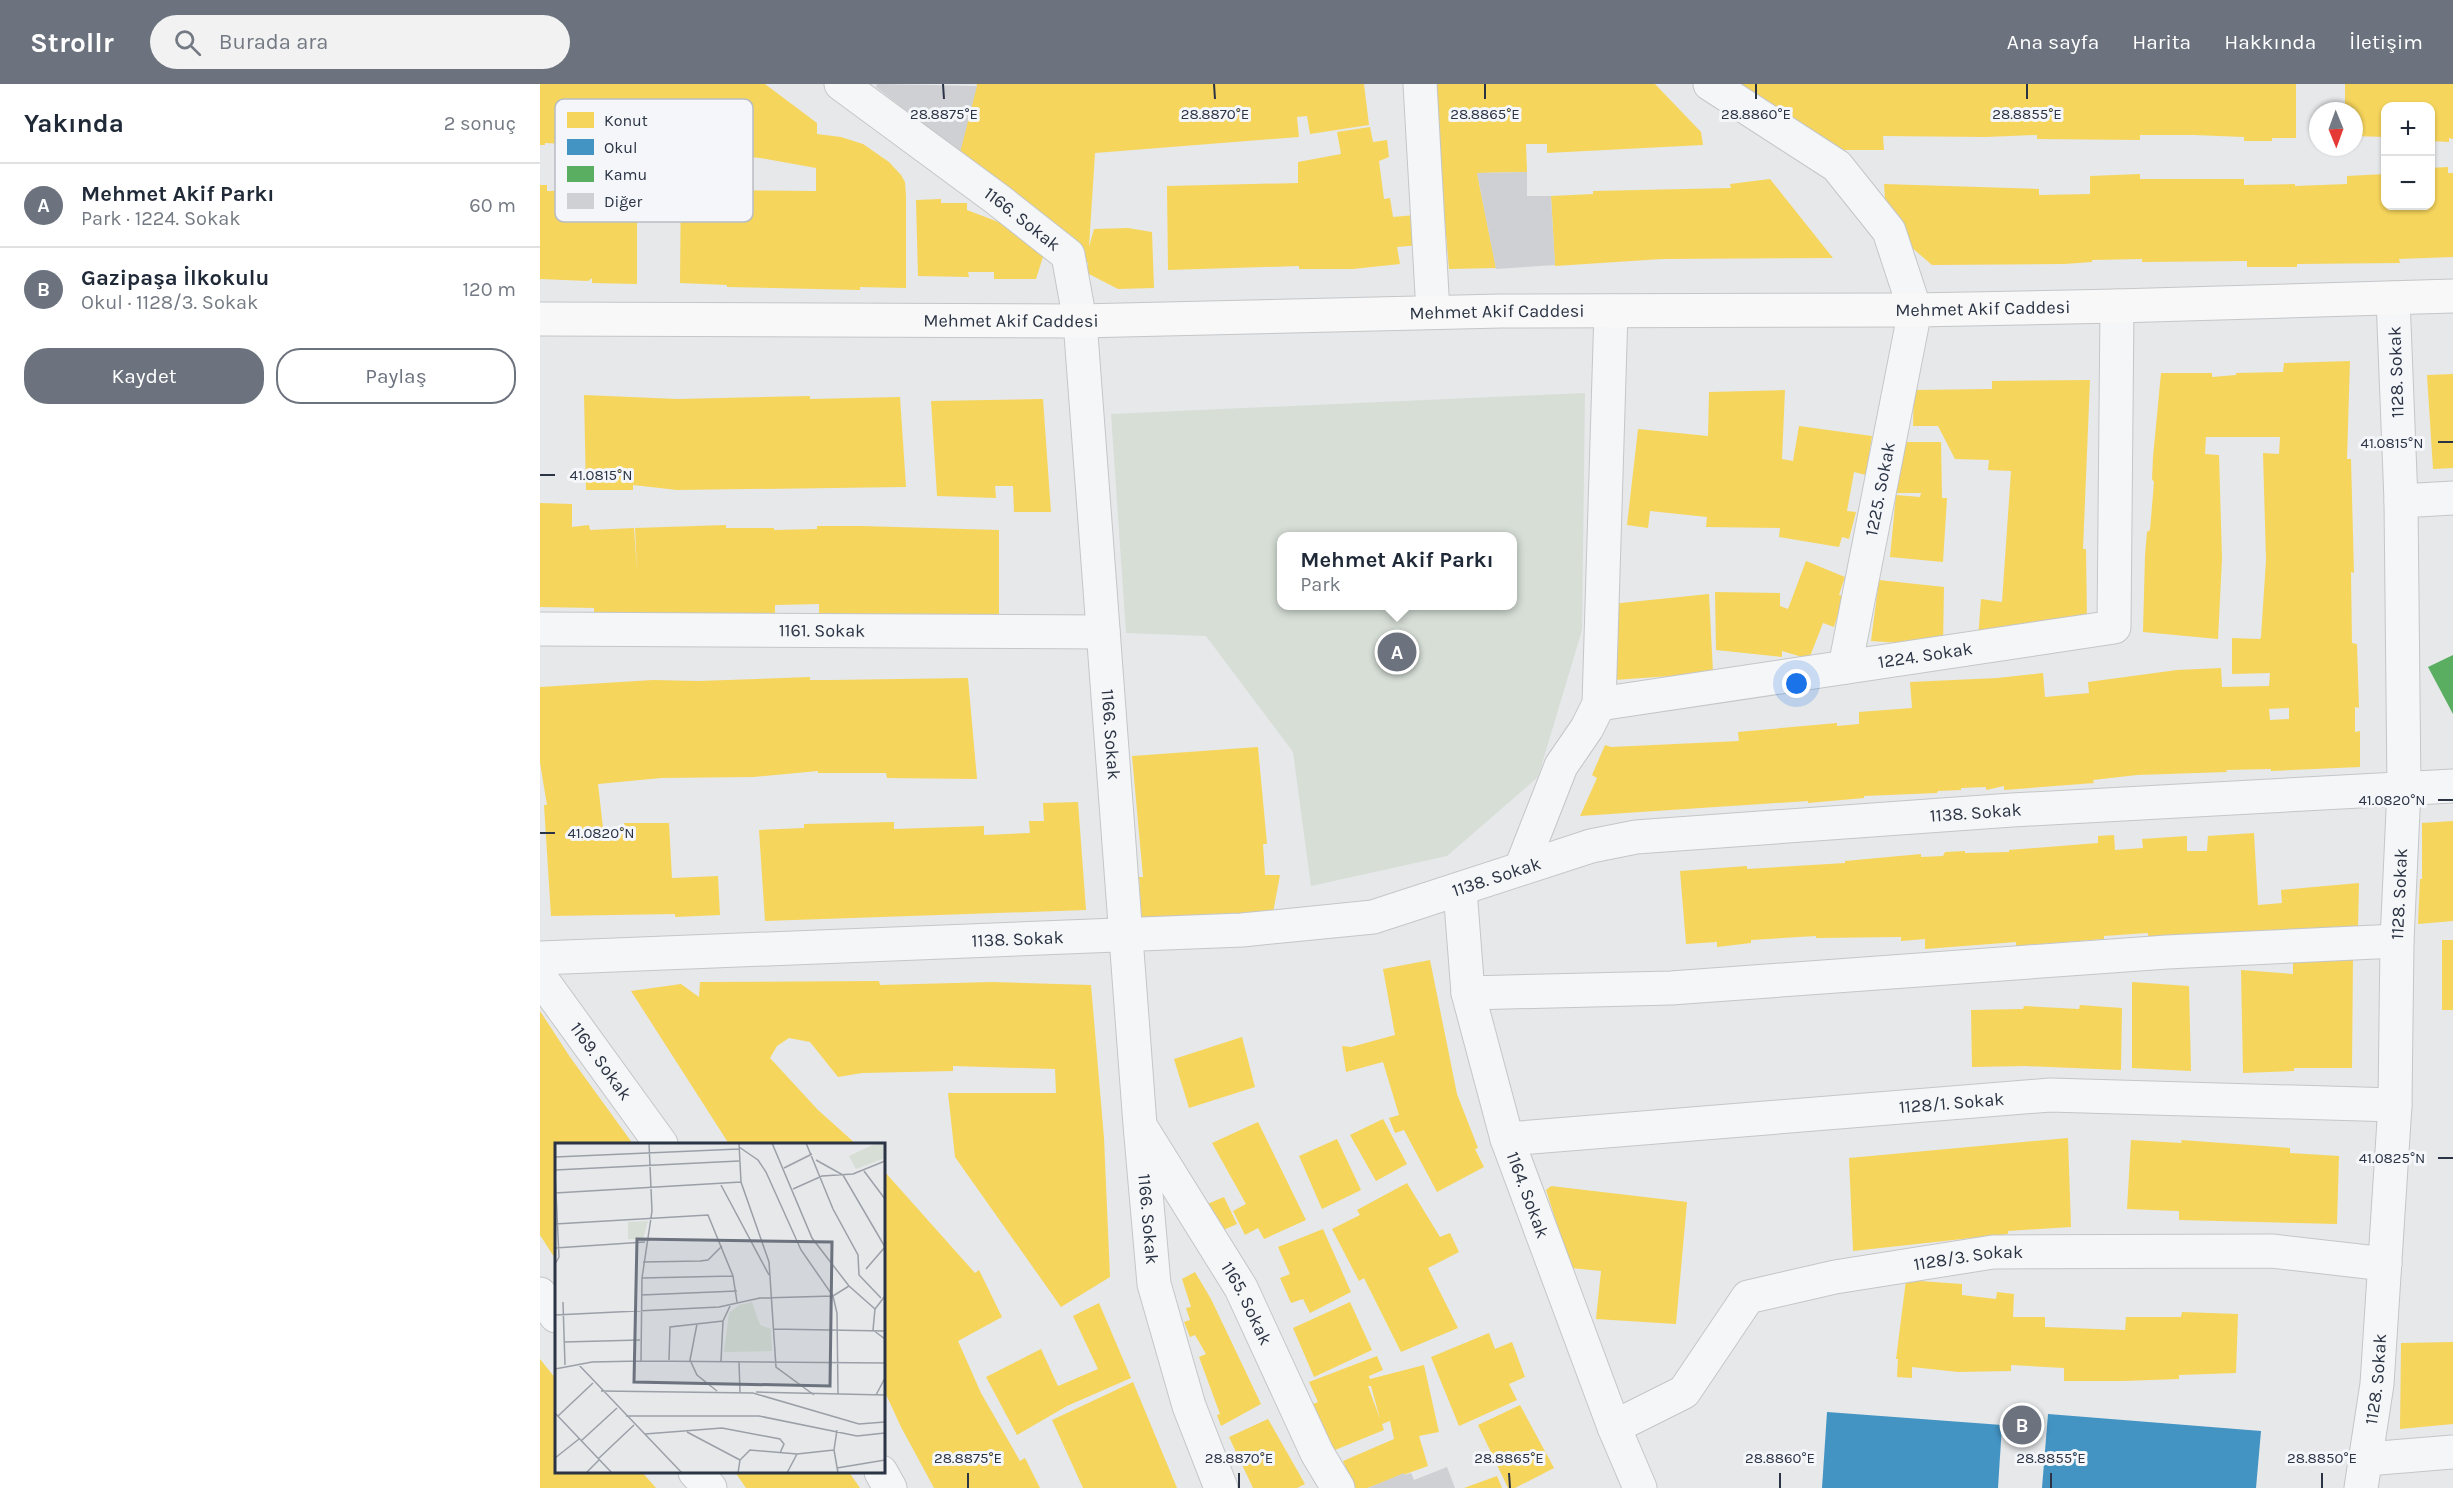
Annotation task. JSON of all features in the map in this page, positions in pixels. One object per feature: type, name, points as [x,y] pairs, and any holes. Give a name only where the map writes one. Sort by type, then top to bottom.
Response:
[{"type":"main road","name":"Mehmet Akif Caddesi","points":[[540,319],[1080,321],[1433,312],[1915,310],[2453,296]]},
{"type":"street","name":"1166. Sokak","points":[[842,84],[998,199],[1068,255],[1080,321],[1154,1284],[1189,1406],[1221,1488]]},
{"type":"street","points":[[1420,84],[1433,312]]},
{"type":"street","points":[[1710,84],[1837,166],[1889,231],[1915,310]]},
{"type":"street","name":"1128. Sokak","points":[[2364,1474],[2377,1384],[2395,1105],[2397,940],[2404,789],[2401,501],[2393,298]]},
{"type":"street","name":"1224. Sokak","points":[[1599,704],[2114,627],[2117,306]]},
{"type":"street","name":"1225. Sokak","points":[[1845,668],[1915,310]]},
{"type":"street","points":[[1521,868],[1561,766],[1587,729],[1599,704],[1611,312]]},
{"type":"street","points":[[2401,501],[2453,498]]},
{"type":"street","name":"1161. Sokak","points":[[540,629],[1103,632]]},
{"type":"street","name":"1138. Sokak","points":[[540,958],[1242,930],[1373,917],[1591,846],[1636,837],[2012,810],[2453,786]]},
{"type":"street","name":"1164. Sokak","points":[[1460,890],[1468,993],[1507,1139],[1614,1426],[1640,1488]]},
{"type":"street","points":[[1468,993],[1671,988],[2167,952],[2397,940]]},
{"type":"street","name":"1169. Sokak","points":[[540,977],[660,1143]]},
{"type":"street","name":"1128/1. Sokak","points":[[1507,1139],[2050,1095],[2395,1105]]},
{"type":"street","name":"1165. Sokak","points":[[1140,1125],[1241,1288],[1317,1453],[1338,1488]]},
{"type":"street","name":"1128/3. Sokak","points":[[1614,1426],[1684,1392],[1748,1297],[1835,1277],[1993,1252],[2272,1251],[2385,1263]]},
{"type":"street","points":[[540,1294],[555,1315]]},
{"type":"street","points":[[2364,1474],[2453,1452]]},
{"type":"street","points":[[696,1473],[710,1488]]},
{"type":"street","points":[[882,1473],[890,1488]]},
{"type":"shaded area","points":[[1585,393],[1582,630],[1538,777],[1447,856],[1311,886],[1293,752],[1206,636],[1126,633],[1111,414]]},
{"type":"building: Konut","points":[[540,84],[765,84],[817,123],[817,134],[841,137],[863,144],[889,162],[901,175],[905,182],[906,196],[906,288],[860,287],[860,290],[727,287],[727,285],[680,283],[681,222],[753,222],[753,190],[816,191],[816,168],[753,157],[753,99],[555,99],[555,144],[540,145]]},
{"type":"building: Konut","points":[[977,84],[1364,84],[1369,125],[1310,134],[1307,116],[1297,117],[1299,137],[1095,153],[1089,247],[1094,229],[1128,228],[1152,232],[1154,288],[1118,289],[1087,273],[1088,263],[1066,252],[958,158]]},
{"type":"building: Konut","points":[[1433,84],[1655,84],[1701,132],[1703,145],[1547,153],[1547,144],[1526,144],[1527,172],[1477,173],[1496,268],[1449,269]]},
{"type":"building: Konut","points":[[1734,84],[2296,84],[2296,138],[2244,141],[2244,137],[2194,135],[2140,135],[2140,140],[2037,139],[2037,135],[1883,136],[1884,150],[1832,150]]},
{"type":"building: Konut","points":[[2345,84],[2453,84],[2453,139],[2449,138],[2449,142],[2435,141],[2435,102],[2381,102],[2381,137],[2363,136],[2363,102],[2345,102]]},
{"type":"building: Konut","points":[[1370,127],[1373,142],[1387,140],[1389,157],[1379,161],[1384,199],[1390,198],[1393,217],[1415,215],[1420,245],[1397,247],[1400,264],[1353,269],[1299,269],[1299,266],[1168,270],[1167,186],[1298,183],[1298,162],[1341,154],[1337,132]]},
{"type":"building: Konut","points":[[2448,167],[2448,173],[2453,173],[2453,257],[2399,259],[2400,263],[2297,264],[2297,267],[2247,267],[2247,261],[2142,262],[2142,259],[2092,260],[2092,262],[2064,264],[1932,265],[1887,226],[1884,184],[2039,189],[2039,195],[2090,194],[2090,176],[2140,174],[2140,179],[2244,179],[2244,185],[2295,184],[2295,186],[2347,184],[2347,176],[2381,174],[2381,210],[2435,210],[2435,168]]},
{"type":"building: Konut","points":[[1770,179],[1833,258],[1662,259],[1555,266],[1551,196],[1593,194],[1593,191],[1731,188],[1730,184]]},
{"type":"building: Konut","points":[[540,185],[547,185],[547,191],[555,191],[555,222],[637,222],[637,284],[592,283],[592,278],[588,281],[540,279]]},
{"type":"building: Konut","points":[[941,199],[941,203],[967,203],[967,210],[1048,241],[1036,279],[994,279],[994,272],[968,272],[969,277],[918,276],[916,200]]},
{"type":"building: Konut","points":[[2350,361],[2347,459],[2351,459],[2354,573],[2351,572],[2352,643],[2357,644],[2359,708],[2355,707],[2355,732],[2360,731],[2360,767],[2271,771],[2271,769],[2226,770],[2227,772],[2137,775],[2093,780],[2094,783],[2004,790],[2004,786],[1986,790],[1986,787],[1961,788],[1961,790],[1938,791],[1937,793],[1864,796],[1864,798],[1808,803],[1808,801],[1580,816],[1597,778],[1592,775],[1605,745],[1611,747],[1739,741],[1738,732],[1837,723],[1837,726],[1859,724],[1859,712],[1912,708],[1910,682],[1997,678],[2043,673],[2045,697],[2089,693],[2088,682],[2177,670],[2221,668],[2222,687],[2269,686],[2270,673],[2232,674],[2232,638],[2260,639],[2261,637],[2266,560],[2263,453],[2279,454],[2280,437],[2206,437],[2205,454],[2219,455],[2222,559],[2218,639],[2143,632],[2145,555],[2147,532],[2150,530],[2154,482],[2152,479],[2153,457],[2161,373],[2212,373],[2212,377],[2236,375],[2236,373],[2283,372],[2284,363]],"holes":[[[2289,708],[2289,719],[2270,720],[2269,709]]]},
{"type":"building: Konut","points":[[2453,374],[2453,468],[2433,469],[2427,375]]},
{"type":"building: Konut","points":[[2090,380],[2083,549],[2086,549],[2087,624],[1978,639],[1981,599],[2002,602],[2011,471],[1988,470],[1989,460],[1955,459],[1938,426],[1913,426],[1914,390],[1992,389],[1992,381]]},
{"type":"building: Konut","points":[[1785,390],[1782,459],[1793,461],[1799,426],[1872,436],[1866,475],[1854,472],[1847,511],[1856,512],[1849,539],[1842,537],[1839,547],[1779,537],[1780,528],[1706,527],[1707,517],[1650,511],[1648,528],[1627,525],[1638,429],[1708,436],[1709,392]]},
{"type":"building: Konut","points":[[584,395],[677,399],[810,396],[810,399],[900,397],[906,487],[677,490],[633,485],[633,490],[586,490]]},
{"type":"building: Konut","points":[[1043,399],[1051,512],[1014,512],[1013,486],[995,486],[996,498],[937,496],[931,401]]},
{"type":"building: Konut","points":[[1897,442],[1941,442],[1942,498],[1947,498],[1943,562],[1890,557],[1896,495],[1920,497],[1921,493],[1897,493]]},
{"type":"building: Konut","points":[[540,503],[572,504],[572,527],[589,525],[590,530],[634,528],[637,571],[635,528],[726,525],[726,528],[774,528],[774,530],[817,529],[817,526],[862,526],[999,530],[999,622],[819,618],[819,604],[775,605],[775,615],[594,616],[594,608],[540,607]]},
{"type":"building: Konut","points":[[1806,561],[1845,577],[1839,595],[1844,596],[1834,627],[1823,623],[1809,659],[1782,651],[1782,657],[1716,650],[1715,592],[1780,593],[1780,606],[1788,609]]},
{"type":"building: Konut","points":[[1879,580],[1944,587],[1943,646],[1871,641]]},
{"type":"building: Konut","points":[[1709,594],[1713,673],[1614,680],[1611,604]]},
{"type":"building: Konut","points":[[810,677],[810,680],[968,678],[977,779],[887,778],[886,773],[818,773],[818,771],[754,777],[661,778],[598,784],[603,828],[625,828],[624,823],[669,823],[672,878],[718,876],[720,915],[551,916],[544,805],[547,805],[540,763],[540,687],[653,680],[698,681]]},
{"type":"building: Konut","points":[[1258,747],[1267,844],[1263,844],[1265,875],[1280,875],[1272,918],[1142,925],[1139,877],[1143,877],[1132,756]]},
{"type":"building: Konut","points":[[1078,802],[1086,910],[765,921],[759,830],[804,828],[804,824],[894,822],[894,829],[984,826],[984,835],[1030,833],[1029,821],[1044,821],[1043,803]]},
{"type":"building: Konut","points":[[2453,821],[2453,921],[2418,924],[2420,879],[2422,879],[2422,823]]},
{"type":"building: Konut","points":[[2254,833],[2258,905],[2282,903],[2281,890],[2359,883],[2358,928],[2148,943],[2148,933],[2016,946],[2016,942],[1925,949],[1925,939],[1901,941],[1901,937],[1816,938],[1816,936],[1751,940],[1751,943],[1717,947],[1717,942],[1686,944],[1680,871],[1845,863],[1845,861],[1921,854],[1921,857],[1943,856],[1945,852],[2009,852],[2009,850],[2098,843],[2098,836],[2114,835],[2115,850],[2143,848],[2142,839],[2187,836],[2187,851],[2207,851],[2208,836]]},
{"type":"building: Konut","points":[[2442,940],[2453,940],[2453,1010],[2442,1010]]},
{"type":"building: Konut","points":[[2353,954],[2352,1068],[2294,1068],[2294,1071],[2243,1073],[2241,970],[2293,974],[2293,955]]},
{"type":"building: Konut","points":[[1430,960],[1457,1094],[1478,1148],[1475,1149],[1484,1167],[1437,1192],[1404,1130],[1395,1133],[1389,1118],[1399,1115],[1383,1062],[1346,1072],[1342,1046],[1351,1047],[1395,1035],[1383,969]]},
{"type":"building: Konut","points":[[879,981],[880,985],[992,982],[1091,985],[1104,1138],[1110,1277],[1061,1307],[955,1157],[948,1093],[1056,1093],[1055,1069],[953,1066],[953,1071],[862,1073],[838,1077],[810,1042],[789,1038],[777,1046],[770,1058],[818,1110],[855,1143],[728,1143],[631,991],[681,984],[699,997],[700,982]]},
{"type":"building: Konut","points":[[2132,982],[2189,986],[2191,1071],[2132,1068]]},
{"type":"building: Konut","points":[[2080,1005],[2122,1008],[2121,1070],[2025,1066],[1972,1067],[1971,1010],[2023,1009],[2024,1006],[2079,1009]]},
{"type":"building: Konut","points":[[540,1011],[632,1143],[555,1143],[555,1258],[540,1235]]},
{"type":"building: Konut","points":[[1242,1037],[1255,1087],[1189,1108],[1174,1059]]},
{"type":"building: Konut","points":[[1383,1119],[1407,1164],[1376,1181],[1350,1135]]},
{"type":"building: Konut","points":[[1258,1122],[1306,1220],[1264,1239],[1258,1228],[1245,1235],[1233,1211],[1246,1204],[1212,1143]]},
{"type":"building: Konut","points":[[2068,1138],[2071,1227],[2008,1231],[2008,1234],[1853,1251],[1849,1158]]},
{"type":"building: Konut","points":[[1337,1139],[1361,1190],[1322,1209],[1299,1156]]},
{"type":"building: Konut","points":[[2131,1140],[2182,1143],[2181,1140],[2290,1148],[2290,1153],[2339,1156],[2337,1224],[2179,1220],[2179,1211],[2127,1209]]},
{"type":"building: Konut","points":[[885,1172],[975,1273],[979,1270],[1002,1317],[958,1341],[981,1393],[1020,1461],[1025,1458],[1040,1488],[934,1488],[885,1392]]},
{"type":"building: Konut","points":[[1407,1183],[1440,1237],[1450,1233],[1459,1252],[1428,1268],[1458,1328],[1401,1352],[1364,1278],[1359,1281],[1332,1229],[1360,1215],[1357,1210]]},
{"type":"building: Konut","points":[[1551,1186],[1687,1202],[1676,1324],[1596,1319],[1601,1271],[1571,1268],[1546,1190]]},
{"type":"building: Konut","points":[[1224,1197],[1237,1224],[1212,1235],[1198,1208]]},
{"type":"building: Konut","points":[[1323,1229],[1351,1292],[1310,1313],[1303,1299],[1291,1303],[1280,1278],[1290,1274],[1278,1247]]},
{"type":"building: Konut","points":[[1195,1272],[1211,1299],[1261,1404],[1221,1426],[1217,1415],[1220,1414],[1199,1357],[1206,1354],[1195,1335],[1190,1337],[1184,1322],[1190,1320],[1186,1308],[1191,1307],[1182,1279]]},
{"type":"building: Konut","points":[[1906,1280],[1962,1284],[1962,1295],[1996,1299],[1997,1292],[2014,1294],[2013,1317],[2045,1317],[2045,1327],[2125,1330],[2126,1317],[2181,1317],[2182,1312],[2238,1314],[2236,1373],[2179,1375],[2179,1379],[2064,1381],[2064,1368],[2011,1365],[2011,1371],[1958,1372],[1912,1367],[1912,1378],[1897,1377],[1898,1359],[1896,1359]]},
{"type":"building: Konut","points":[[1350,1302],[1372,1350],[1314,1377],[1293,1328]]},
{"type":"building: Konut","points":[[1099,1303],[1131,1378],[1067,1406],[1017,1435],[986,1377],[1041,1349],[1058,1386],[1098,1369],[1073,1316]]},
{"type":"building: Konut","points":[[1489,1333],[1495,1349],[1512,1342],[1525,1377],[1509,1384],[1517,1400],[1459,1426],[1431,1357]]},
{"type":"building: Konut","points":[[2453,1342],[2453,1424],[2400,1429],[2401,1343]]},
{"type":"building: Konut","points":[[1377,1356],[1383,1370],[1369,1376],[1370,1379],[1424,1365],[1439,1432],[1419,1436],[1428,1466],[1367,1488],[1354,1488],[1343,1461],[1394,1439],[1390,1421],[1382,1424],[1384,1430],[1330,1452],[1311,1405],[1318,1402],[1309,1382]],"holes":[[[1368,1386],[1371,1386],[1380,1419]]]},
{"type":"building: Konut","points":[[540,1359],[555,1378],[555,1473],[643,1473],[656,1488],[540,1488]]},
{"type":"building: Konut","points":[[1133,1382],[1177,1488],[1083,1488],[1052,1420]]},
{"type":"building: Konut","points":[[1520,1405],[1554,1468],[1515,1488],[1508,1488],[1478,1425]]},
{"type":"building: Konut","points":[[1268,1419],[1305,1484],[1297,1488],[1253,1488],[1229,1437]]},
{"type":"building: Konut","points":[[736,1473],[850,1473],[860,1488],[746,1488]]},
{"type":"building: Konut","points":[[1497,1476],[1502,1488],[1464,1488]]},
{"type":"building: Okul","points":[[1827,1412],[2002,1425],[1998,1488],[1822,1488]]},
{"type":"building: Okul","points":[[2048,1414],[2261,1431],[2256,1488],[2042,1488]]},
{"type":"building: Kamu","points":[[2453,655],[2453,714],[2428,667]]},
{"type":"building: Diğer","points":[[877,84],[977,86],[960,153],[876,87]]},
{"type":"building: Diğer","points":[[1527,172],[1527,196],[1551,196],[1555,265],[1496,269],[1477,173]]},
{"type":"building: Diğer","points":[[1447,1467],[1455,1488],[1368,1488],[1404,1473],[1405,1475],[1411,1473],[1414,1480]]},
{"type":"place","name":"Mehmet Akif Parkı","points":[[1397,652]]},
{"type":"place","name":"Gazipaşa İlkokulu","points":[[2022,1425]]}]
